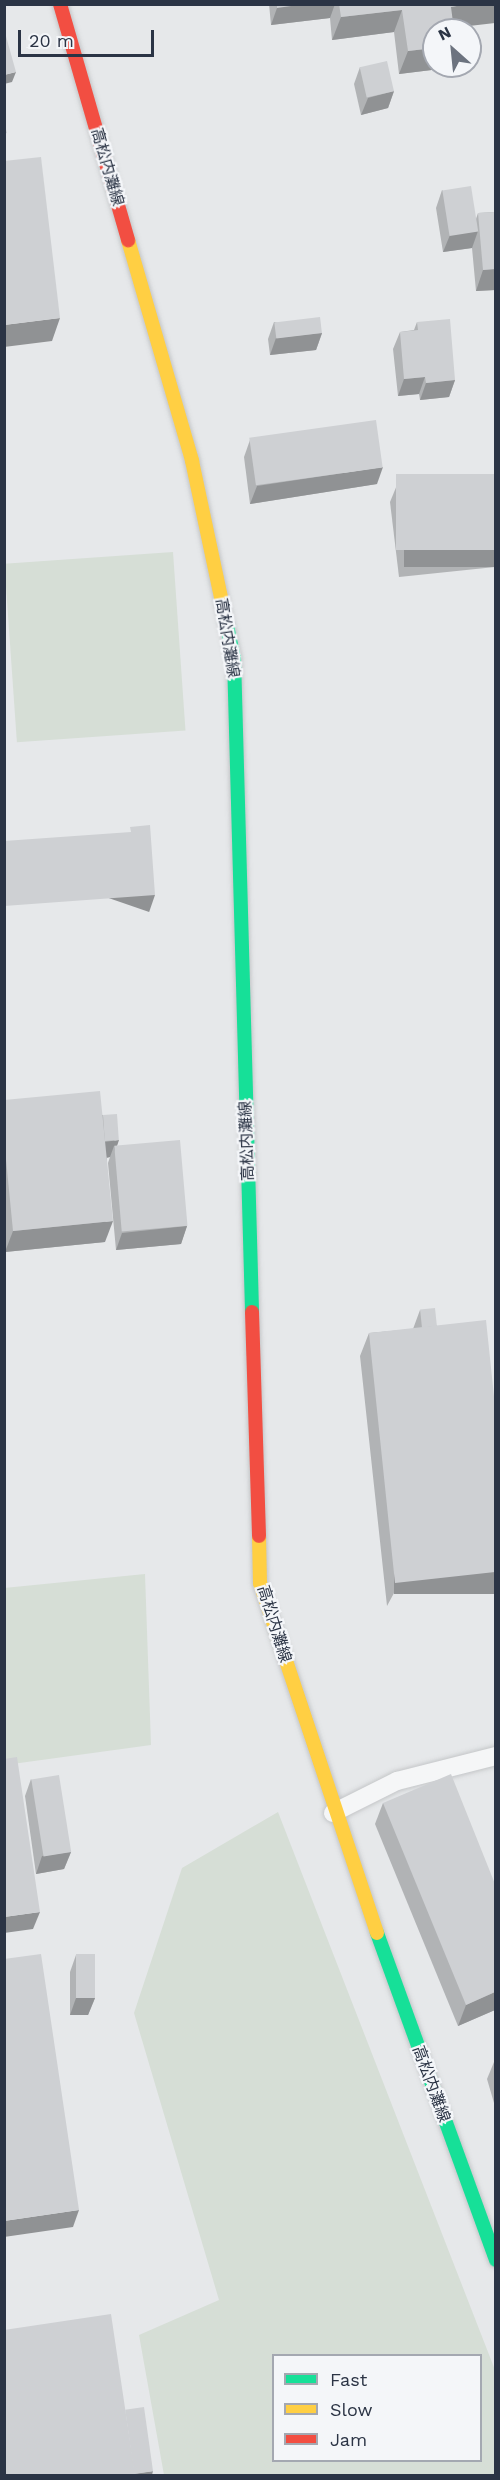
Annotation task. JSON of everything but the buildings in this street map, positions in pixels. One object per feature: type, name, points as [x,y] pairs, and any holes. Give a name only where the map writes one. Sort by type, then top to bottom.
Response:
[{"type":"main road","name":"高松内灘線","points":[[60,4],[192,461],[234,658],[260,1583],[333,1813],[495,2260]]},
{"type":"lane","points":[[333,1813],[397,1781],[495,1756]]},
{"type":"shaded area","points":[[173,552],[185,731],[17,742],[4,564]]},
{"type":"shaded area","points":[[145,1574],[151,1745],[5,1765],[4,1588]]},
{"type":"shaded area","points":[[278,1812],[495,2370],[495,2475],[164,2475],[139,2335],[219,2300],[134,2013],[182,1868]]},
{"type":"traffic: fast","points":[[226,621],[234,658],[252,1312]]},
{"type":"traffic: fast","points":[[377,1933],[496,2260]]},
{"type":"traffic: slow","points":[[128,240],[192,461],[226,621]]},
{"type":"traffic: slow","points":[[259,1536],[260,1583],[377,1933]]},
{"type":"traffic: jam","points":[[60,4],[128,240]]},
{"type":"traffic: jam","points":[[252,1312],[259,1536]]}]
